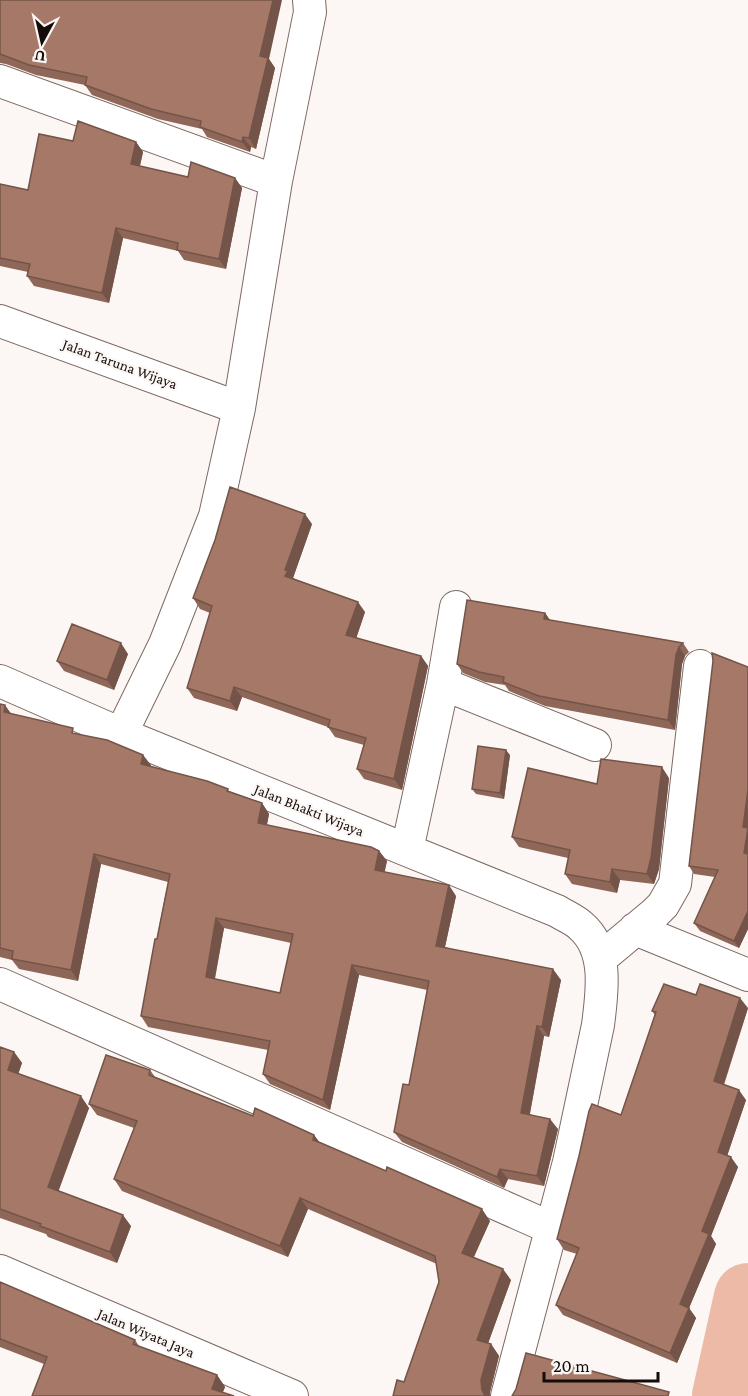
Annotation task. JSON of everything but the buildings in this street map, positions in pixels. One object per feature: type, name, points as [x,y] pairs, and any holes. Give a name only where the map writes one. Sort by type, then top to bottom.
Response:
[{"type":"street","points":[[121,734],[165,644],[215,516],[239,408],[276,181],[310,12],[309,0]]},
{"type":"street","points":[[0,81],[276,181]]},
{"type":"street","name":"Jalan Taruna Wijaya","points":[[0,321],[239,408]]},
{"type":"street","points":[[407,850],[456,607]]},
{"type":"street","points":[[507,1396],[569,1162],[598,1025],[601,1003],[600,958],[663,905],[675,884],[700,666]]},
{"type":"street","name":"Jalan Bhakti Wijaya","points":[[0,681],[121,734],[557,911],[582,926],[593,941],[600,958]]},
{"type":"street","points":[[442,684],[595,744]]},
{"type":"street","points":[[635,929],[748,975]]},
{"type":"street","points":[[0,984],[550,1228]]},
{"type":"street","name":"Jalan Wiyata Jaya","points":[[0,1271],[292,1396]]},
{"type":"waterway","points":[[726,1396],[748,1297]]}]
